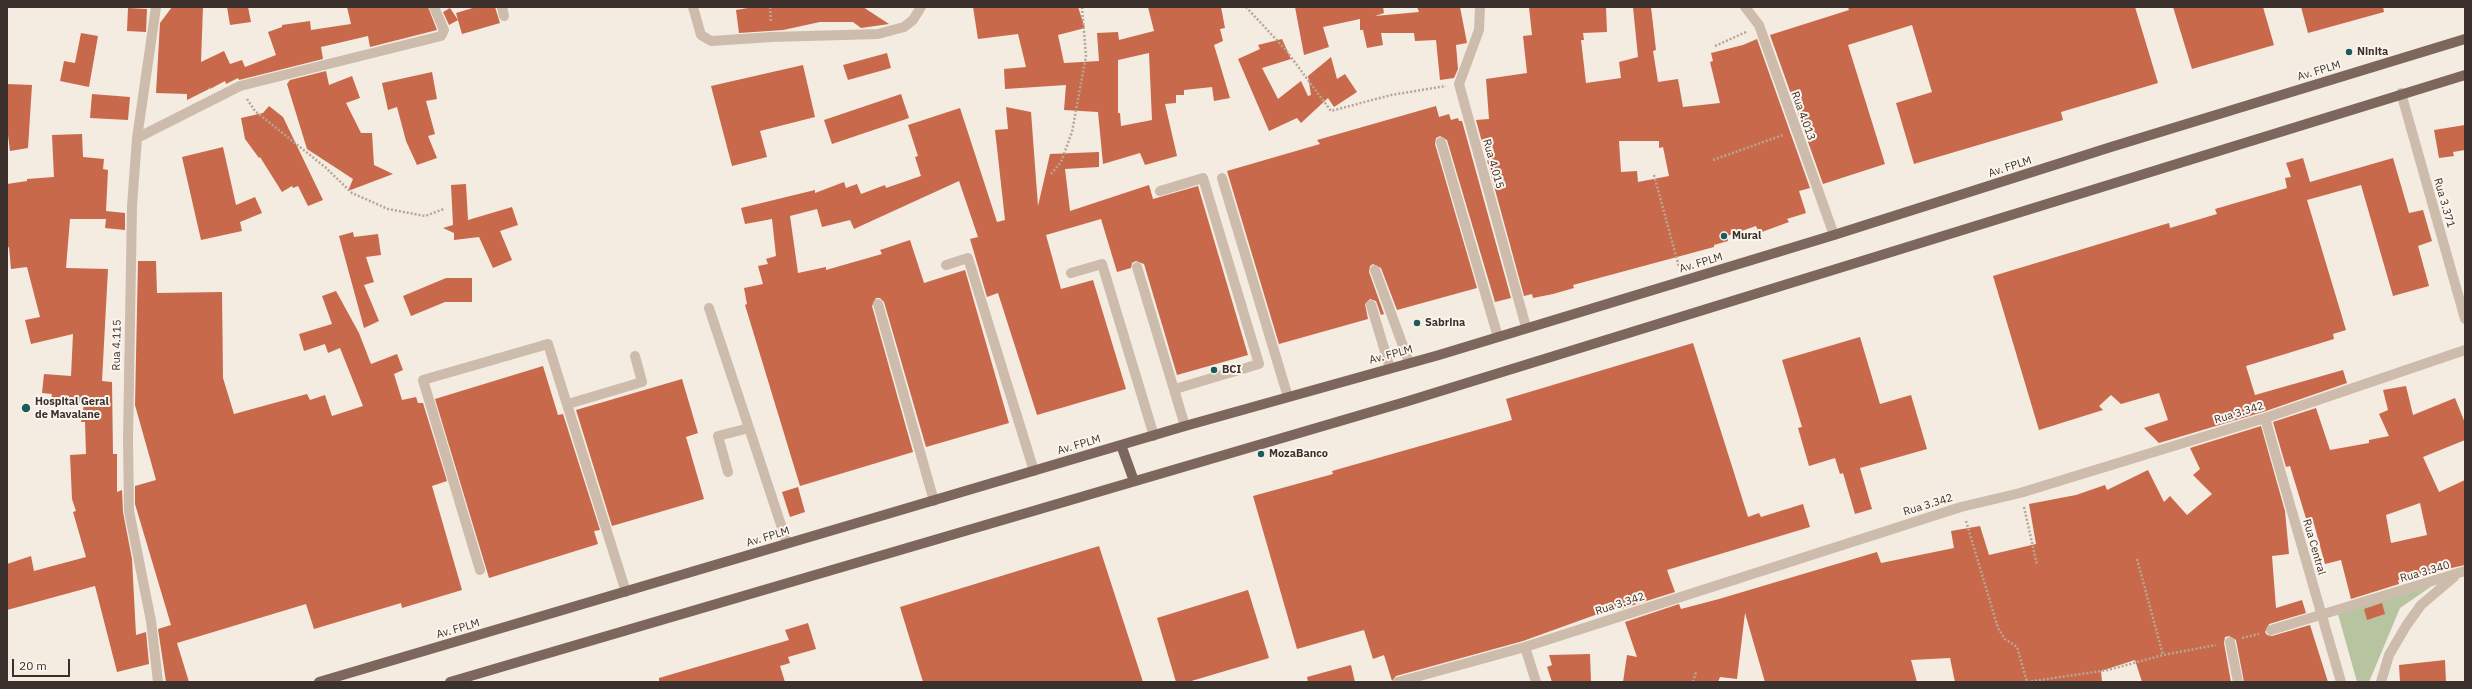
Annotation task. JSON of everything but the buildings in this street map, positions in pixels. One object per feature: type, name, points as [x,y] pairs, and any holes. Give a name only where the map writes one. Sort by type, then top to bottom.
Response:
[{"type":"main road","name":"Av. FPLM","points":[[319,682],[934,502],[1185,426],[1498,337],[1834,235],[2111,147],[2465,39]]},
{"type":"main road","points":[[450,682],[1405,402],[1856,265],[2465,75]]},
{"type":"main road","points":[[1121,445],[1134,481]]},
{"type":"street","name":"Rua 4.115","points":[[156,7],[137,138],[129,309],[129,511],[151,622],[158,682]]},
{"type":"street","points":[[137,138],[240,86],[441,36],[444,30],[434,7]]},
{"type":"street","points":[[693,7],[701,35],[711,42],[772,37],[878,34],[904,27],[913,20],[921,7]]},
{"type":"street","points":[[1458,84],[1479,30],[1480,7]]},
{"type":"street","name":"Rua 4.013","points":[[1745,7],[1759,25],[1795,131],[1834,235]]},
{"type":"street","name":"Rua 4.015","points":[[1458,84],[1526,328]]},
{"type":"street","name":"Rua 3.371","points":[[2401,94],[2465,319]]},
{"type":"street","points":[[1441,142],[1498,337]]},
{"type":"street","points":[[1160,191],[1203,178],[1258,364],[1175,389]]},
{"type":"street","points":[[1222,178],[1288,397]]},
{"type":"street","points":[[946,265],[968,258],[1034,471]]},
{"type":"street","points":[[1071,273],[1102,264],[1154,436]]},
{"type":"street","points":[[1137,267],[1185,426]]},
{"type":"street","points":[[1375,270],[1410,362]]},
{"type":"street","points":[[878,304],[934,502]]},
{"type":"street","points":[[1371,305],[1390,368]]},
{"type":"street","points":[[709,308],[788,544]]},
{"type":"street","points":[[480,570],[423,380],[548,344],[626,592]]},
{"type":"street","name":"Rua 3.342","points":[[1398,682],[1525,648],[1962,507],[2020,493],[2264,418],[2465,350]]},
{"type":"street","points":[[568,404],[642,382],[635,356]]},
{"type":"street","name":"Rua Central","points":[[2264,418],[2341,682]]},
{"type":"street","points":[[728,472],[718,436],[749,428]]},
{"type":"street","name":"Rua 3.340","points":[[2271,630],[2461,572]]},
{"type":"street","name":"Rua 3.340","points":[[2381,682],[2389,655],[2406,626],[2421,605],[2461,572]]},
{"type":"street","points":[[2230,642],[2238,682]]},
{"type":"street","points":[[1525,648],[1536,682]]},
{"type":"path","points":[[1051,174],[1061,162],[1072,132],[1086,56],[1082,7]]},
{"type":"path","points":[[1246,7],[1285,49],[1331,112],[1391,95],[1458,84]]},
{"type":"path","points":[[1715,46],[1759,25]]},
{"type":"path","points":[[240,86],[255,112],[325,167],[352,193],[388,209],[418,215],[425,216],[444,209]]},
{"type":"path","points":[[1713,160],[1795,131]]},
{"type":"path","points":[[1654,175],[1683,281]]},
{"type":"path","points":[[2020,493],[2037,565]]},
{"type":"path","points":[[1962,507],[1998,628],[2005,638],[2017,648],[2027,682],[2108,670],[2163,655],[2230,642],[2271,630]]},
{"type":"path","points":[[2137,559],[2163,655]]},
{"type":"path","points":[[1693,682],[1696,672]]},
{"type":"green space","points":[[2432,586],[2400,608],[2369,682],[2357,682],[2338,614]]},
{"type":"place","name":"Ninita","points":[[2349,52]]},
{"type":"place","name":"Mural","points":[[1724,236]]},
{"type":"place","name":"Sabrina","points":[[1417,323]]},
{"type":"place","name":"BCI","points":[[1214,370]]},
{"type":"place","name":"Hospital Geral de Mavalane","points":[[26,408]]},
{"type":"place","name":"MozaBanco","points":[[1261,454]]}]
